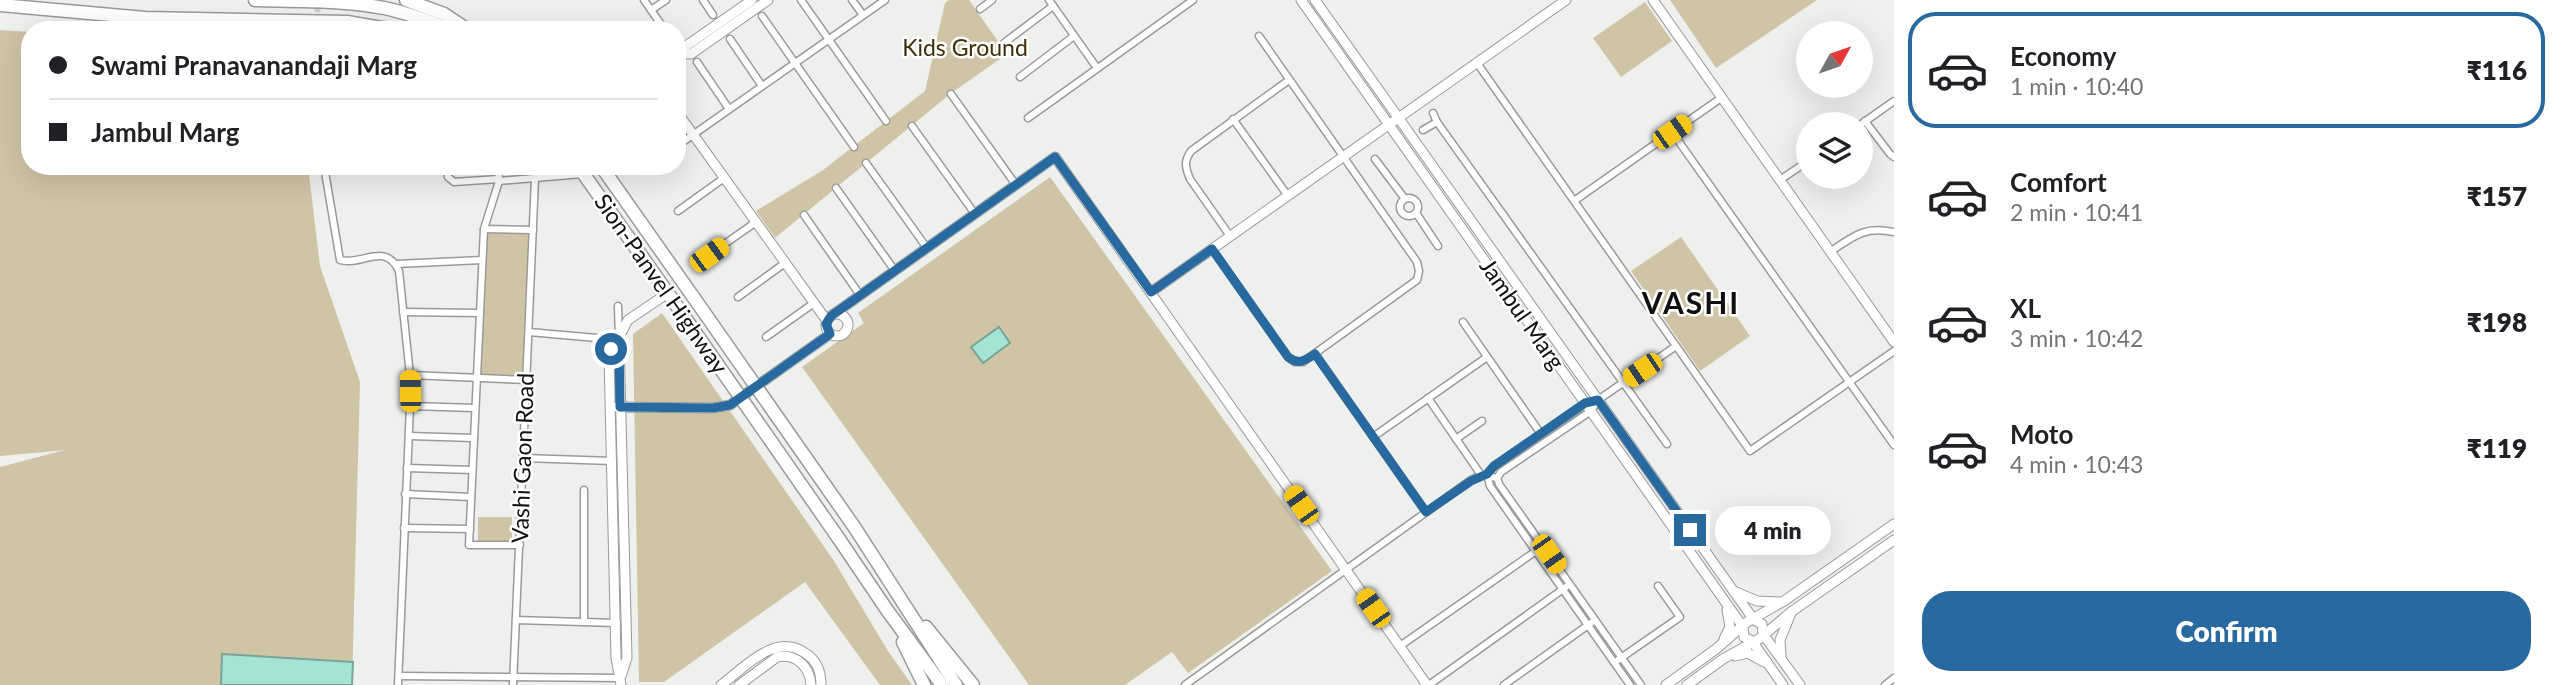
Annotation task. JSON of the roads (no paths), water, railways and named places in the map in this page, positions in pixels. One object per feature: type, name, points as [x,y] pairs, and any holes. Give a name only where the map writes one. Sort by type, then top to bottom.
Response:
[{"type":"highway","points":[[255,0],[348,2],[383,7],[430,21]]},
{"type":"highway","points":[[407,0],[454,21]]},
{"type":"highway","points":[[0,5],[145,18],[337,21]]},
{"type":"highway","points":[[145,18],[153,21]]},
{"type":"highway","name":"Sion-Panvel Highway","points":[[584,175],[887,610]]},
{"type":"highway","name":"Sion-Panvel Highway","points":[[607,175],[903,600]]},
{"type":"highway","points":[[903,600],[942,679]]},
{"type":"highway","points":[[903,600],[959,664],[973,685]]},
{"type":"highway","points":[[887,610],[942,679],[956,685]]},
{"type":"highway","points":[[887,610],[924,685]]},
{"type":"street","points":[[644,0],[659,21]]},
{"type":"street","points":[[651,10],[666,0]]},
{"type":"street","points":[[703,0],[713,15]]},
{"type":"street","points":[[686,46],[752,0]]},
{"type":"street","points":[[686,54],[691,54],[768,0]]},
{"type":"street","points":[[801,0],[886,121]]},
{"type":"street","points":[[852,0],[863,15]]},
{"type":"street","points":[[686,140],[885,0]]},
{"type":"street","points":[[980,9],[992,0]]},
{"type":"street","points":[[1028,118],[1193,0]]},
{"type":"street","name":"Jambul Marg","points":[[1301,0],[1743,627]]},
{"type":"street","name":"Jambul Marg","points":[[1315,0],[1754,620]]},
{"type":"street","points":[[1151,292],[1566,0]]},
{"type":"street","points":[[1653,0],[1894,342]]},
{"type":"street","points":[[1004,43],[1051,3],[1097,68]]},
{"type":"street","points":[[762,16],[854,147]]},
{"type":"street","points":[[1020,77],[1074,36]]},
{"type":"street","points":[[1212,249],[1288,357],[1295,362],[1303,362],[1315,354],[1417,280],[1419,271],[1417,262],[1259,36]]},
{"type":"street","points":[[730,39],[762,86]]},
{"type":"street","points":[[697,62],[729,109]]},
{"type":"street","points":[[1477,62],[1750,451],[1894,351]]},
{"type":"street","points":[[1230,236],[1190,179],[1185,169],[1185,160],[1191,151],[1289,79]]},
{"type":"street","points":[[950,94],[1016,184]]},
{"type":"street","points":[[1574,201],[1721,98]]},
{"type":"street","points":[[1873,116],[1894,101]]},
{"type":"street","points":[[1433,113],[1667,444]]},
{"type":"street","points":[[1233,119],[1288,196]]},
{"type":"street","points":[[1423,130],[1437,122]]},
{"type":"street","points":[[686,125],[814,303],[829,318]]},
{"type":"street","points":[[912,126],[975,214]]},
{"type":"street","points":[[1672,132],[1894,445]]},
{"type":"street","points":[[1873,134],[1894,156]]},
{"type":"street","points":[[830,334],[826,328],[829,318],[1055,157],[1428,685],[1570,584]]},
{"type":"street","points":[[1376,159],[1405,199]]},
{"type":"street","points":[[866,163],[927,248]]},
{"type":"street","points":[[1780,180],[1796,169]]},
{"type":"street","points":[[326,175],[340,260],[347,262],[381,255],[388,257],[400,271],[410,375],[410,406],[398,685]]},
{"type":"street","points":[[448,175],[454,182],[552,175]]},
{"type":"street","points":[[499,175],[484,229],[469,545],[520,545]]},
{"type":"street","name":"Vashi Gaon Road","points":[[513,681],[535,178]]},
{"type":"street","points":[[677,211],[724,178]]},
{"type":"street","points":[[836,188],[895,271]]},
{"type":"street","points":[[1417,201],[1424,196]]},
{"type":"street","points":[[1412,198],[1417,201],[1419,206],[1416,213],[1409,216],[1402,212],[1401,205],[1405,199],[1412,198]]},
{"type":"street","points":[[1388,222],[1402,212]]},
{"type":"street","points":[[1416,213],[1438,246]]},
{"type":"street","points":[[804,215],[860,295]]},
{"type":"street","points":[[709,255],[756,222]]},
{"type":"street","points":[[484,229],[533,230]]},
{"type":"street","points":[[1830,251],[1862,231],[1880,229],[1894,232]]},
{"type":"street","points":[[396,264],[482,260]]},
{"type":"street","points":[[738,297],[785,263]]},
{"type":"street","points":[[621,681],[616,658],[609,356],[631,318],[667,293]]},
{"type":"street","points":[[610,407],[713,408],[730,405],[830,334],[840,335],[847,328],[851,311],[860,295]]},
{"type":"street","points":[[766,337],[814,303]]},
{"type":"street","points":[[618,306],[627,658],[621,681]]},
{"type":"street","points":[[403,312],[479,313]]},
{"type":"street","points":[[829,318],[841,316],[846,321],[847,328]]},
{"type":"street","points":[[1463,322],[1541,434]]},
{"type":"street","points":[[529,332],[619,340]]},
{"type":"street","points":[[1497,478],[1588,407],[1676,346]]},
{"type":"street","points":[[1315,354],[1426,512]]},
{"type":"street","points":[[1373,437],[1487,357]]},
{"type":"street","points":[[410,375],[527,380]]},
{"type":"street","points":[[1428,398],[1630,685]]},
{"type":"street","points":[[410,406],[475,408]]},
{"type":"street","points":[[1185,685],[1426,512],[1541,434],[1588,407]]},
{"type":"street","points":[[1456,439],[1482,421]]},
{"type":"street","points":[[409,436],[474,438]]},
{"type":"street","points":[[523,458],[622,461]]},
{"type":"street","points":[[407,468],[472,470]]},
{"type":"street","points":[[1484,475],[1497,478]]},
{"type":"street","points":[[1497,478],[1641,685]]},
{"type":"street","points":[[584,489],[584,622]]},
{"type":"street","points":[[405,494],[471,497]]},
{"type":"street","points":[[1666,685],[1716,649],[1747,622],[1784,601],[1894,524]]},
{"type":"street","points":[[404,528],[470,529]]},
{"type":"street","points":[[1687,685],[1723,659],[1759,639],[1791,611],[1894,540]]},
{"type":"street","points":[[1400,646],[1535,551]]},
{"type":"street","points":[[1541,559],[1549,554]]},
{"type":"street","points":[[1614,663],[1679,617],[1658,586]]},
{"type":"street","points":[[1732,589],[1757,601],[1784,601]]},
{"type":"street","points":[[1716,649],[1730,627],[1729,614],[1721,597]]},
{"type":"street","points":[[1782,659],[1780,640],[1791,611]]},
{"type":"street","points":[[516,620],[626,623]]},
{"type":"street","points":[[1504,685],[1513,682],[1595,620]]},
{"type":"street","points":[[1754,620],[1762,624],[1763,634],[1800,685]]},
{"type":"street","points":[[1743,627],[1744,636],[1752,641],[1783,685]]},
{"type":"street","points":[[721,685],[773,647],[783,645],[796,647],[808,654],[821,674],[821,685]]},
{"type":"street","points":[[1723,659],[1748,653],[1771,667]]},
{"type":"street","points":[[739,685],[777,657],[784,656],[792,657],[807,669],[811,685]]},
{"type":"street","points":[[399,676],[513,681],[621,681]]},
{"type":"street","points":[[1885,685],[1894,678]]},
{"type":"tunnel","points":[[316,21],[319,2]]},
{"type":"district","name":"VASHI","points":[[1691,304]]},
{"type":"park label","name":"Kids Ground","points":[[965,48]]}]
